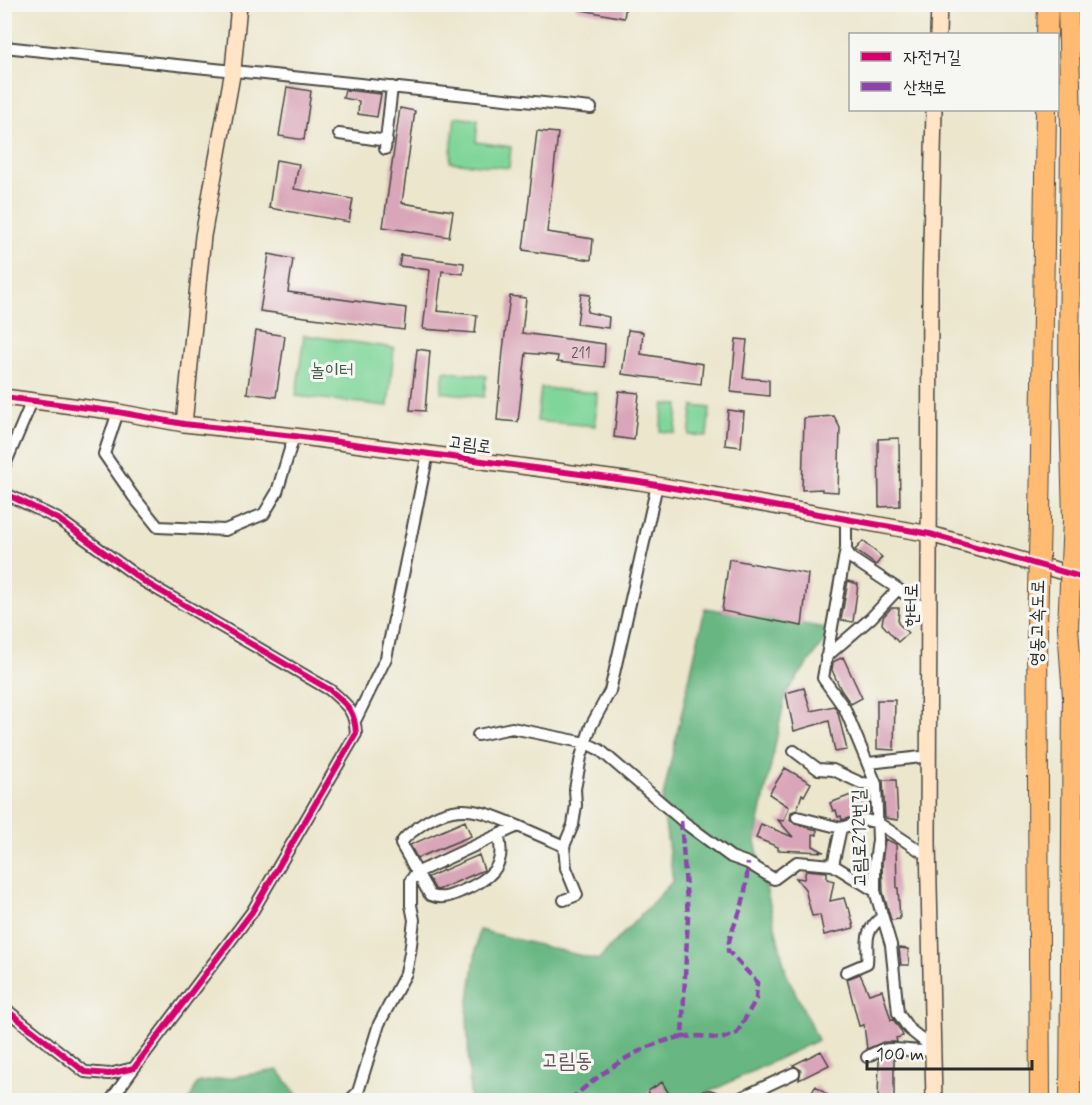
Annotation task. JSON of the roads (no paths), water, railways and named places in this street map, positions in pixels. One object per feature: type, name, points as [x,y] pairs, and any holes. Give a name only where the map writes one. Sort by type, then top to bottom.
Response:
[{"type":"highway","points":[[1047,33],[1048,4]]},
{"type":"highway","name":"영동고속도로","points":[[1068,4],[1071,126],[1068,369],[1073,520],[1068,627],[1073,697],[1070,1101]]},
{"type":"highway","name":"영동고속도로","points":[[1040,1101],[1036,626],[1040,518],[1046,111]]},
{"type":"street","points":[[184,424],[203,236],[233,70],[239,4]]},
{"type":"street","points":[[938,33],[939,4]]},
{"type":"street","points":[[4,47],[591,108]]},
{"type":"street","points":[[339,134],[386,145],[392,87]]},
{"type":"street","name":"한터로","points":[[934,111],[930,254],[928,856],[934,1101]]},
{"type":"street","name":"고림로","points":[[4,397],[118,412],[184,424],[428,453],[657,485],[930,534],[1088,579]]},
{"type":"street","points":[[4,467],[32,401]]},
{"type":"street","points":[[118,412],[105,454],[133,496],[158,527],[225,530],[264,514],[277,492],[294,436]]},
{"type":"street","points":[[111,1101],[252,912],[356,734],[356,719],[387,658],[428,453]]},
{"type":"street","points":[[564,900],[577,895],[566,868],[564,846],[573,825],[576,805],[574,789],[591,726],[610,691],[657,485]]},
{"type":"street","points":[[4,493],[58,519],[145,582],[330,690],[346,704],[356,719]]},
{"type":"street","name":"고림로212번길","points":[[846,519],[846,548],[824,678],[845,709],[876,784],[878,823],[875,891],[891,945],[897,1012],[909,1029],[934,1049]]},
{"type":"street","points":[[846,548],[851,558],[930,613]]},
{"type":"street","points":[[826,658],[871,618],[898,589]]},
{"type":"street","points":[[478,735],[512,728],[585,743],[600,750],[624,773],[662,801],[685,823],[731,857],[748,863],[774,879],[797,862],[833,866],[875,891]]},
{"type":"street","points":[[794,751],[818,769],[833,770],[861,783],[876,784]]},
{"type":"street","points":[[869,763],[930,756]]},
{"type":"street","points":[[498,835],[501,849],[500,861],[493,873],[479,884],[448,897],[437,898],[430,895],[416,873],[402,841],[425,822],[452,809],[478,811],[564,846]]},
{"type":"street","points":[[797,817],[841,828],[866,819],[878,823],[928,856]]},
{"type":"street","points":[[350,1101],[358,1092],[379,1024],[406,973],[414,920],[411,905],[411,880],[416,873],[518,826]]},
{"type":"street","points":[[833,866],[841,828]]},
{"type":"street","points":[[846,972],[867,963],[870,927],[882,917]]},
{"type":"street","points":[[4,1008],[85,1072],[109,1074],[134,1068]]},
{"type":"street","points":[[867,1057],[883,1049],[922,1052],[934,1049]]},
{"type":"street","points":[[736,1101],[794,1073]]},
{"type":"street","points":[[692,1101],[709,1096],[721,1101]]},
{"type":"district","name":"고림동","points":[[567,1060]]},
{"type":"park label","name":"놀이터","points":[[332,370]]}]
